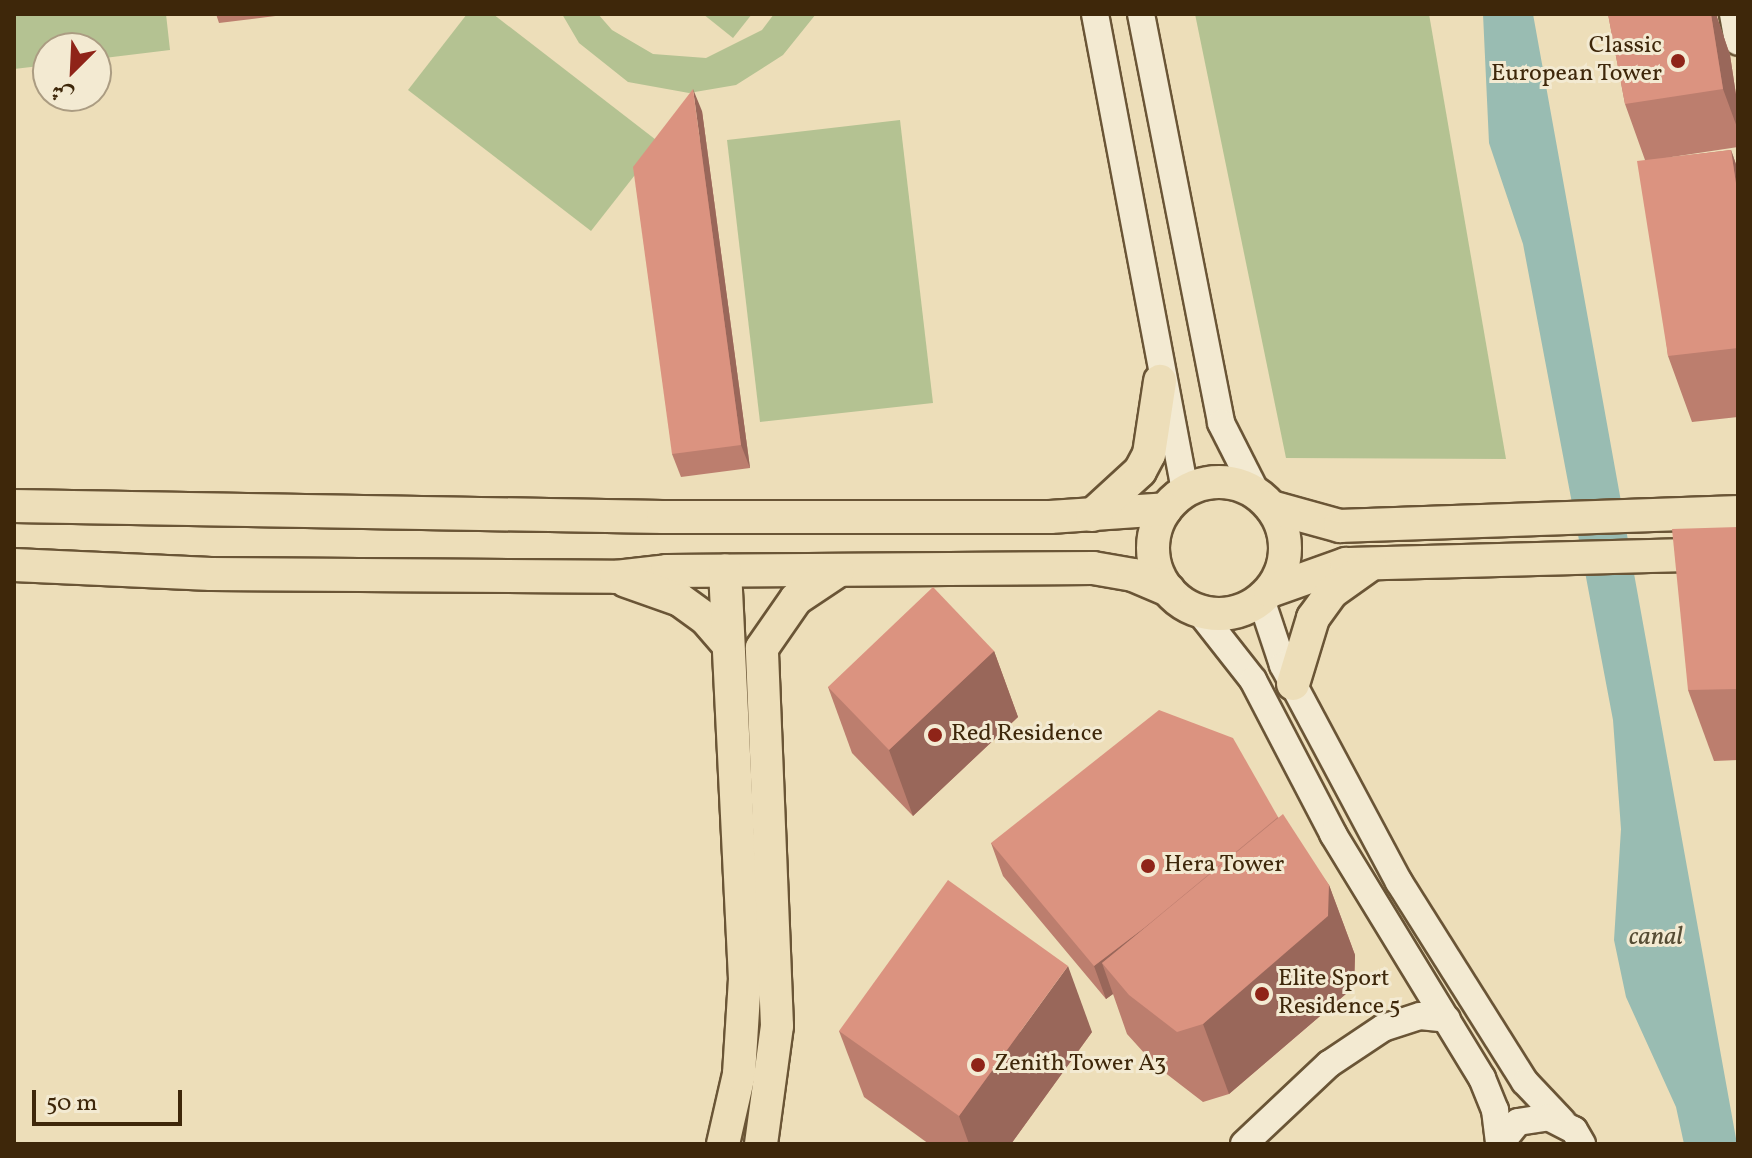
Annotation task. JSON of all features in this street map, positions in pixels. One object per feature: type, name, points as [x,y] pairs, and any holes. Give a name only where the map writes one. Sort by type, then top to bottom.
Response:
[{"type":"main road","points":[[1092,515],[1140,471],[1149,454],[1160,381]]},
{"type":"main road","points":[[14,506],[663,517],[1092,515],[1176,500],[1229,483],[1264,501],[1340,526],[1738,512]]},
{"type":"main road","points":[[1169,590],[1154,559],[1154,541],[1176,500]]},
{"type":"main road","points":[[1264,501],[1285,541],[1279,576],[1265,595]]},
{"type":"main road","points":[[14,565],[211,574],[616,577],[725,570],[1093,568],[1133,575],[1169,590],[1198,610],[1231,613],[1325,569],[1373,563],[1738,554]]},
{"type":"main road","points":[[1293,684],[1313,618],[1332,592],[1373,563]]},
{"type":"main road","points":[[723,1144],[739,1074],[745,979],[725,570]]},
{"type":"main road","points":[[761,1144],[777,1026],[762,648],[796,599],[838,571]]},
{"type":"main road","points":[[616,577],[680,600],[728,644]]},
{"type":"street","points":[[1095,14],[1160,381],[1176,500]]},
{"type":"street","points":[[1141,14],[1221,423],[1264,501]]},
{"type":"street","points":[[1733,14],[1738,42]]},
{"type":"street","points":[[1265,595],[1293,684],[1453,972],[1525,1082],[1582,1144]]},
{"type":"street","points":[[1198,610],[1253,680],[1333,834],[1447,1019],[1489,1094],[1500,1144]]},
{"type":"street","points":[[1383,1028],[1400,1007],[1415,971]]},
{"type":"street","points":[[1244,1144],[1329,1064],[1383,1028],[1420,1016],[1447,1019]]},
{"type":"street","points":[[1500,1144],[1518,1122],[1533,1117],[1562,1121]]},
{"type":"green space","points":[[14,14],[166,14],[170,50],[112,57],[112,32],[32,32],[32,67],[14,69]]},
{"type":"green space","points":[[467,14],[493,14],[660,143],[591,231],[408,90]]},
{"type":"green space","points":[[562,14],[598,14],[612,30],[653,54],[706,58],[762,30],[774,14],[816,14],[783,55],[736,85],[689,93],[628,82],[579,43]]},
{"type":"green space","points":[[703,14],[752,14],[733,38]]},
{"type":"green space","points":[[1195,14],[1429,14],[1506,459],[1286,458]]},
{"type":"green space","points":[[900,120],[933,403],[760,422],[727,140]]},
{"type":"water","name":"canal","points":[[1483,14],[1533,14],[1737,1144],[1684,1144],[1676,1107],[1626,997],[1614,940],[1621,829],[1613,720],[1523,244],[1489,143]]},
{"type":"building","points":[[1608,14],[1711,14],[1723,89],[1625,104]]},
{"type":"building","points":[[693,89],[741,445],[672,454],[633,167]]},
{"type":"building","points":[[1731,150],[1738,197],[1738,348],[1668,356],[1637,161]]},
{"type":"building","points":[[1738,527],[1738,689],[1688,690],[1672,529]]},
{"type":"building","points":[[933,587],[994,651],[889,750],[828,687]]},
{"type":"building","name":"Hera Tower","points":[[1159,710],[1233,738],[1278,817],[1094,966],[991,843]]},
{"type":"building","points":[[1283,814],[1329,885],[1328,916],[1203,1024],[1177,1032],[1129,995],[1102,963]]},
{"type":"building","points":[[948,880],[1068,966],[959,1116],[839,1031]]},
{"type":"place","name":"Classic European Tower","points":[[1678,61]]},
{"type":"place","name":"Red Residence","points":[[935,735]]},
{"type":"place","name":"Hera Tower","points":[[1148,866]]},
{"type":"place","name":"Elite Sport Residence 5","points":[[1262,994]]},
{"type":"place","name":"Zenith Tower A3","points":[[978,1065]]}]
